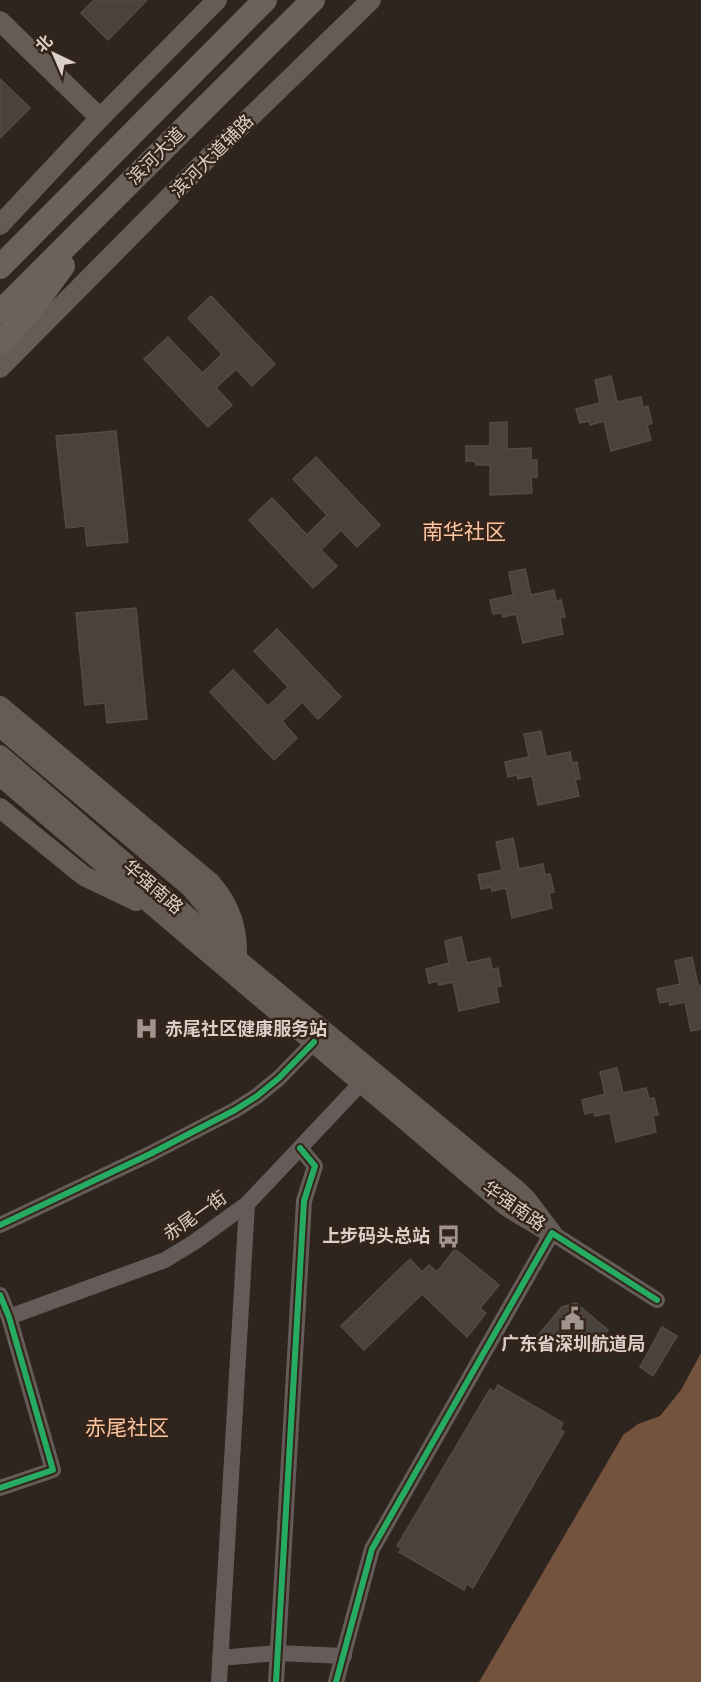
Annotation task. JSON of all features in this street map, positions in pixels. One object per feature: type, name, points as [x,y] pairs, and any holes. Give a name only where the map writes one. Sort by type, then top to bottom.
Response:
[{"type":"highway","name":"滨河大道","points":[[0,267],[265,0]]},
{"type":"highway","name":"滨河大道","points":[[0,312],[313,0]]},
{"type":"highway","points":[[0,249],[90,176]]},
{"type":"highway","points":[[0,343],[36,303],[91,226],[119,192]]},
{"type":"main road","points":[[0,225],[100,118],[217,0]]},
{"type":"main road","name":"滨河大道辅路","points":[[0,368],[206,160],[371,0]]},
{"type":"main road","points":[[1,25],[100,118]]},
{"type":"main road","name":"滨河大道辅路","points":[[0,357],[54,314]]},
{"type":"main road","points":[[0,706],[211,883],[224,901],[234,922],[237,959]]},
{"type":"main road","points":[[0,727],[190,887],[221,927],[237,959]]},
{"type":"main road","name":"华强南路","points":[[0,755],[237,959],[518,1191],[552,1233]]},
{"type":"main road","name":"华强南路","points":[[0,776],[506,1206],[552,1233]]},
{"type":"main road","points":[[0,809],[84,876],[160,914]]},
{"type":"street","points":[[0,1225],[150,1154],[235,1110],[279,1078],[314,1042]]},
{"type":"street","name":"赤尾一街","points":[[9,1317],[165,1260],[193,1243],[247,1204],[362,1082]]},
{"type":"street","points":[[276,1682],[304,1201],[315,1166],[300,1148]]},
{"type":"street","points":[[219,1682],[247,1204]]},
{"type":"street","points":[[336,1682],[372,1549],[552,1233],[657,1300]]},
{"type":"street","points":[[0,1295],[9,1317],[53,1470],[0,1488]]},
{"type":"street","points":[[220,1658],[278,1653],[344,1656]]},
{"type":"shaded area","points":[[701,1353],[701,1682],[478,1682],[623,1435],[638,1424],[660,1416],[681,1390]]},
{"type":"pier","points":[[621,1433],[623,1435],[479,1682],[475,1682]]},
{"type":"building","points":[[94,0],[147,0],[108,40],[81,13]]},
{"type":"building","points":[[0,79],[30,108],[0,138]]},
{"type":"building","points":[[211,296],[275,364],[252,386],[236,369],[216,388],[232,405],[208,427],[144,359],[168,337],[202,373],[212,364],[222,354],[188,318]]},
{"type":"building","points":[[611,376],[617,402],[641,397],[643,408],[648,406],[652,423],[647,425],[651,440],[611,451],[604,421],[590,425],[589,421],[580,423],[576,409],[600,403],[595,380]]},
{"type":"building","points":[[507,422],[507,449],[531,448],[531,460],[537,460],[537,477],[531,477],[532,493],[490,495],[490,465],[476,465],[475,461],[466,461],[466,446],[490,446],[490,423]]},
{"type":"building","points":[[116,431],[128,542],[87,546],[85,526],[66,528],[56,436]]},
{"type":"building","points":[[316,457],[380,525],[357,547],[341,530],[321,550],[337,566],[313,588],[249,520],[272,498],[307,535],[327,515],[293,479]]},
{"type":"building","points":[[525,569],[531,595],[554,590],[556,601],[561,600],[565,617],[560,618],[563,634],[523,643],[516,614],[503,617],[502,613],[493,614],[490,600],[513,595],[509,572]]},
{"type":"building","points":[[136,608],[147,719],[107,723],[105,703],[85,705],[76,613]]},
{"type":"building","points":[[277,629],[341,697],[318,719],[302,702],[282,721],[297,738],[274,760],[210,692],[233,670],[268,706],[278,697],[288,687],[254,651]]},
{"type":"building","points":[[541,731],[546,757],[570,752],[572,763],[577,762],[580,779],[575,780],[579,796],[538,805],[532,776],[518,779],[517,775],[508,777],[505,762],[529,757],[524,734]]},
{"type":"building","points":[[513,838],[519,869],[543,864],[545,875],[550,874],[554,892],[549,893],[552,908],[512,918],[506,888],[492,891],[491,887],[481,889],[478,875],[502,870],[496,842]]},
{"type":"building","points":[[461,937],[467,963],[490,958],[492,969],[498,968],[501,986],[496,987],[499,1002],[459,1011],[453,982],[439,985],[438,981],[429,983],[426,969],[449,963],[445,941]]},
{"type":"building","points":[[692,957],[698,985],[701,986],[701,1029],[691,1031],[685,1002],[670,1005],[669,1001],[660,1003],[657,989],[680,984],[675,961]]},
{"type":"building","points":[[617,1068],[623,1093],[646,1088],[649,1099],[654,1098],[658,1115],[653,1116],[656,1132],[616,1142],[610,1113],[595,1116],[594,1112],[585,1114],[582,1100],[605,1094],[600,1072]]},
{"type":"building","points":[[455,1249],[499,1285],[480,1308],[486,1313],[467,1337],[422,1294],[364,1350],[341,1326],[410,1259],[422,1272],[429,1265],[437,1272]]},
{"type":"building","name":"广东省深圳航道局","points":[[576,1303],[608,1330],[594,1347],[574,1331],[556,1352],[537,1337],[562,1307]]},
{"type":"building","points":[[662,1327],[677,1336],[653,1376],[640,1367]]},
{"type":"building","points":[[498,1385],[563,1423],[560,1429],[564,1432],[473,1588],[467,1584],[464,1590],[399,1552],[402,1548],[397,1546],[490,1389],[494,1392]]},
{"type":"cycle path","points":[[0,1225],[150,1154],[235,1110],[279,1078],[314,1042]]},
{"type":"cycle path","points":[[276,1682],[304,1201],[315,1166],[300,1148]]},
{"type":"cycle path","points":[[336,1682],[372,1549],[552,1233],[657,1300]]},
{"type":"cycle path","points":[[0,1295],[9,1317],[53,1470],[0,1488]]},
{"type":"place","name":"赤尾社区健康服务站","points":[[147,1029]]},
{"type":"place","name":"上步码头总站","points":[[448,1236]]},
{"type":"place","name":"广东省深圳航道局","points":[[573,1318]]},
{"type":"district","name":"南华社区","points":[[464,532]]},
{"type":"district","name":"赤尾社区","points":[[127,1428]]}]
